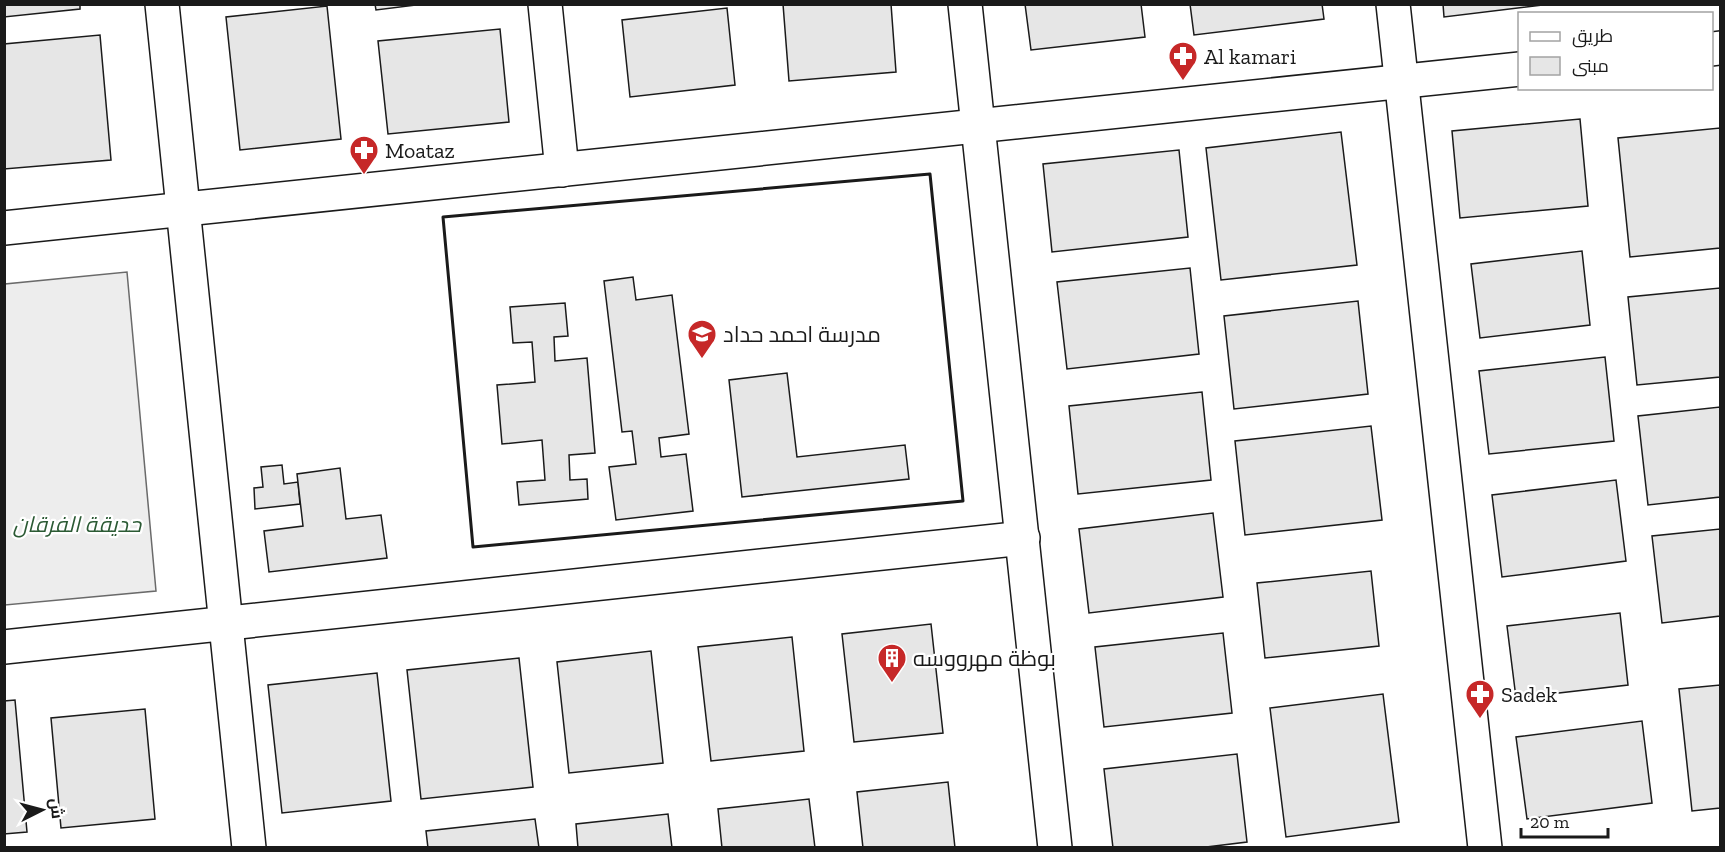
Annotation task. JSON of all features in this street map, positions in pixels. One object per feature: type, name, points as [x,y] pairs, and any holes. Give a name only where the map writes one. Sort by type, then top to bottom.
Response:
[{"type":"street","points":[[162,4],[249,848]]},
{"type":"street","points":[[545,4],[562,170]]},
{"type":"street","points":[[965,4],[1056,848]]},
{"type":"street","points":[[1393,4],[1485,848]]},
{"type":"street","points":[[4,228],[1518,69]]},
{"type":"street","points":[[4,647],[226,621],[1023,538]]},
{"type":"shaded area","name":"حديقة الفرقان","points":[[127,272],[156,591],[5,605],[5,284]]},
{"type":"building","points":[[4,4],[80,4],[80,9],[4,17]]},
{"type":"building","points":[[375,4],[424,4],[376,10]]},
{"type":"building","points":[[783,4],[891,4],[896,72],[789,81]]},
{"type":"building","points":[[1025,4],[1141,4],[1145,37],[1031,50]]},
{"type":"building","points":[[1190,4],[1322,4],[1324,19],[1194,35]]},
{"type":"building","points":[[1443,4],[1551,4],[1444,17]]},
{"type":"building","points":[[327,6],[341,139],[240,150],[226,17]]},
{"type":"building","points":[[727,8],[735,85],[630,97],[622,20]]},
{"type":"building","points":[[500,29],[509,122],[388,134],[378,41]]},
{"type":"building","points":[[100,35],[111,160],[4,169],[4,44]]},
{"type":"building","points":[[1580,119],[1588,206],[1460,218],[1452,131]]},
{"type":"building","points":[[1720,128],[1720,248],[1630,257],[1618,138]]},
{"type":"building","points":[[1341,132],[1357,265],[1221,280],[1206,148]]},
{"type":"building","points":[[1179,150],[1188,237],[1052,252],[1043,164]]},
{"type":"building","points":[[1582,251],[1590,325],[1480,338],[1471,264]]},
{"type":"building","points":[[1190,268],[1199,354],[1067,369],[1057,282]]},
{"type":"building","points":[[633,277],[636,300],[672,295],[689,434],[659,438],[661,457],[686,454],[693,511],[616,520],[609,467],[636,464],[632,431],[622,432],[604,281]]},
{"type":"building","points":[[1720,288],[1720,377],[1637,385],[1628,297]]},
{"type":"building","points":[[1358,301],[1368,394],[1234,409],[1224,316]]},
{"type":"building","points":[[565,303],[568,336],[554,337],[555,361],[587,358],[595,453],[569,455],[570,480],[587,479],[588,499],[519,505],[517,482],[545,480],[542,440],[502,444],[497,385],[535,382],[532,342],[513,343],[510,307]]},
{"type":"building","points":[[1605,357],[1614,441],[1489,454],[1479,371]]},
{"type":"building","points":[[787,373],[797,457],[905,445],[909,479],[742,497],[729,380]]},
{"type":"building","points":[[1202,392],[1211,480],[1078,494],[1069,406]]},
{"type":"building","points":[[1720,407],[1720,497],[1648,505],[1638,416]]},
{"type":"building","points":[[1371,426],[1382,520],[1245,535],[1235,441]]},
{"type":"building","points":[[282,465],[284,484],[298,482],[300,504],[255,509],[254,488],[263,487],[261,467]]},
{"type":"building","points":[[340,468],[346,519],[381,515],[387,558],[269,572],[264,531],[303,526],[297,474]]},
{"type":"building","points":[[1616,480],[1626,561],[1502,577],[1492,495]]},
{"type":"building","points":[[1213,513],[1223,597],[1089,613],[1079,529]]},
{"type":"building","points":[[1720,529],[1720,616],[1662,623],[1652,536]]},
{"type":"building","points":[[1371,571],[1379,646],[1265,658],[1257,583]]},
{"type":"building","points":[[1620,613],[1628,685],[1516,698],[1507,626]]},
{"type":"building","name":"بوظة مهرووسه","points":[[931,624],[943,733],[854,742],[842,634]]},
{"type":"building","points":[[1223,633],[1232,713],[1104,727],[1095,647]]},
{"type":"building","points":[[792,637],[804,751],[711,761],[698,647]]},
{"type":"building","points":[[651,651],[663,763],[569,773],[557,662]]},
{"type":"building","points":[[519,658],[533,787],[421,799],[407,670]]},
{"type":"building","points":[[377,673],[391,801],[282,813],[268,685]]},
{"type":"building","points":[[1720,685],[1720,808],[1692,811],[1679,689]]},
{"type":"building","points":[[1383,694],[1399,822],[1286,837],[1270,708]]},
{"type":"building","points":[[15,700],[27,832],[4,834],[4,701]]},
{"type":"building","points":[[145,709],[155,819],[61,828],[51,718]]},
{"type":"building","points":[[1642,721],[1652,803],[1527,819],[1516,737]]},
{"type":"building","points":[[1237,754],[1247,842],[1198,848],[1113,848],[1104,769]]},
{"type":"building","points":[[948,782],[955,848],[863,848],[857,792]]},
{"type":"building","points":[[809,799],[815,848],[722,848],[718,809]]},
{"type":"building","points":[[668,814],[672,848],[578,848],[576,824]]},
{"type":"building","points":[[535,819],[539,848],[428,848],[426,831]]},
{"type":"wall","points":[[930,174],[963,501],[473,547],[443,217],[930,174]]},
{"type":"place","name":"Al kamari","points":[[1183,82]]},
{"type":"place","name":"Moataz","points":[[364,176]]},
{"type":"place","name":"مدرسة احمد حداد","points":[[702,360]]},
{"type":"place","name":"بوظة مهرووسه","points":[[892,684]]},
{"type":"place","name":"Sadek","points":[[1480,720]]}]
